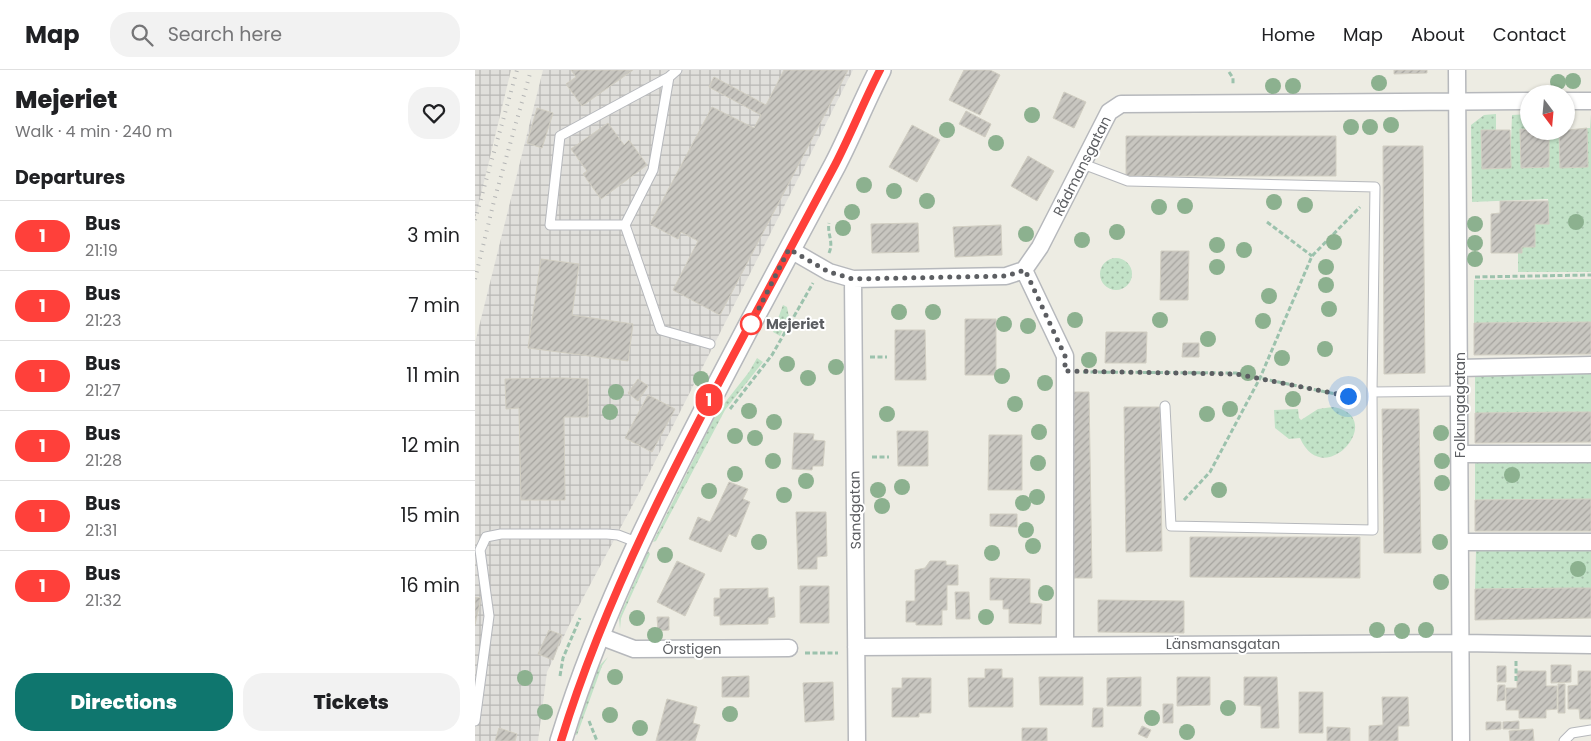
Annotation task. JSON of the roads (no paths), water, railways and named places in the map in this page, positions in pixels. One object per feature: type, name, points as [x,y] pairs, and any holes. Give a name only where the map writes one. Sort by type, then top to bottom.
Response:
[{"type":"street","points":[[561,741],[579,682],[597,635],[639,544],[709,398],[835,165],[880,70]]},
{"type":"street","name":"Folkungagatan","points":[[1457,70],[1461,741]]},
{"type":"street","name":"Rådmansgatan","points":[[1025,270],[1040,248],[1109,112],[1121,104],[1520,101]]},
{"type":"street","points":[[1575,101],[1591,101]]},
{"type":"street","points":[[789,249],[829,272],[853,279],[1006,276],[1025,270],[1065,356],[1065,645]]},
{"type":"street","name":"Sandgatan","points":[[853,279],[857,741]]},
{"type":"street","points":[[1459,368],[1591,366]]},
{"type":"street","points":[[1460,454],[1591,454]]},
{"type":"street","points":[[1460,542],[1591,542]]},
{"type":"street","name":"Örstigen","points":[[597,635],[634,649],[789,648]]},
{"type":"street","name":"Länsmansgatan","points":[[856,647],[1461,643],[1591,645]]},
{"type":"lane","points":[[673,73],[653,170],[625,225],[661,330],[710,344]]},
{"type":"lane","points":[[625,225],[551,225],[560,136],[673,73]]},
{"type":"lane","points":[[1083,164],[1128,181],[1375,187],[1372,396],[1373,530],[1171,526],[1165,406]]},
{"type":"lane","points":[[1372,396],[1460,391]]},
{"type":"lane","points":[[475,721],[489,616],[480,558],[482,542],[486,537],[501,534],[607,534],[618,535],[639,544]]},
{"type":"lane","points":[[1564,741],[1572,733],[1591,730]]},
{"type":"railway","points":[[475,220],[517,70]]},
{"type":"railway","points":[[475,279],[494,201],[531,70]]},
{"type":"place","name":"Mejeriet","points":[[751,324]]}]
